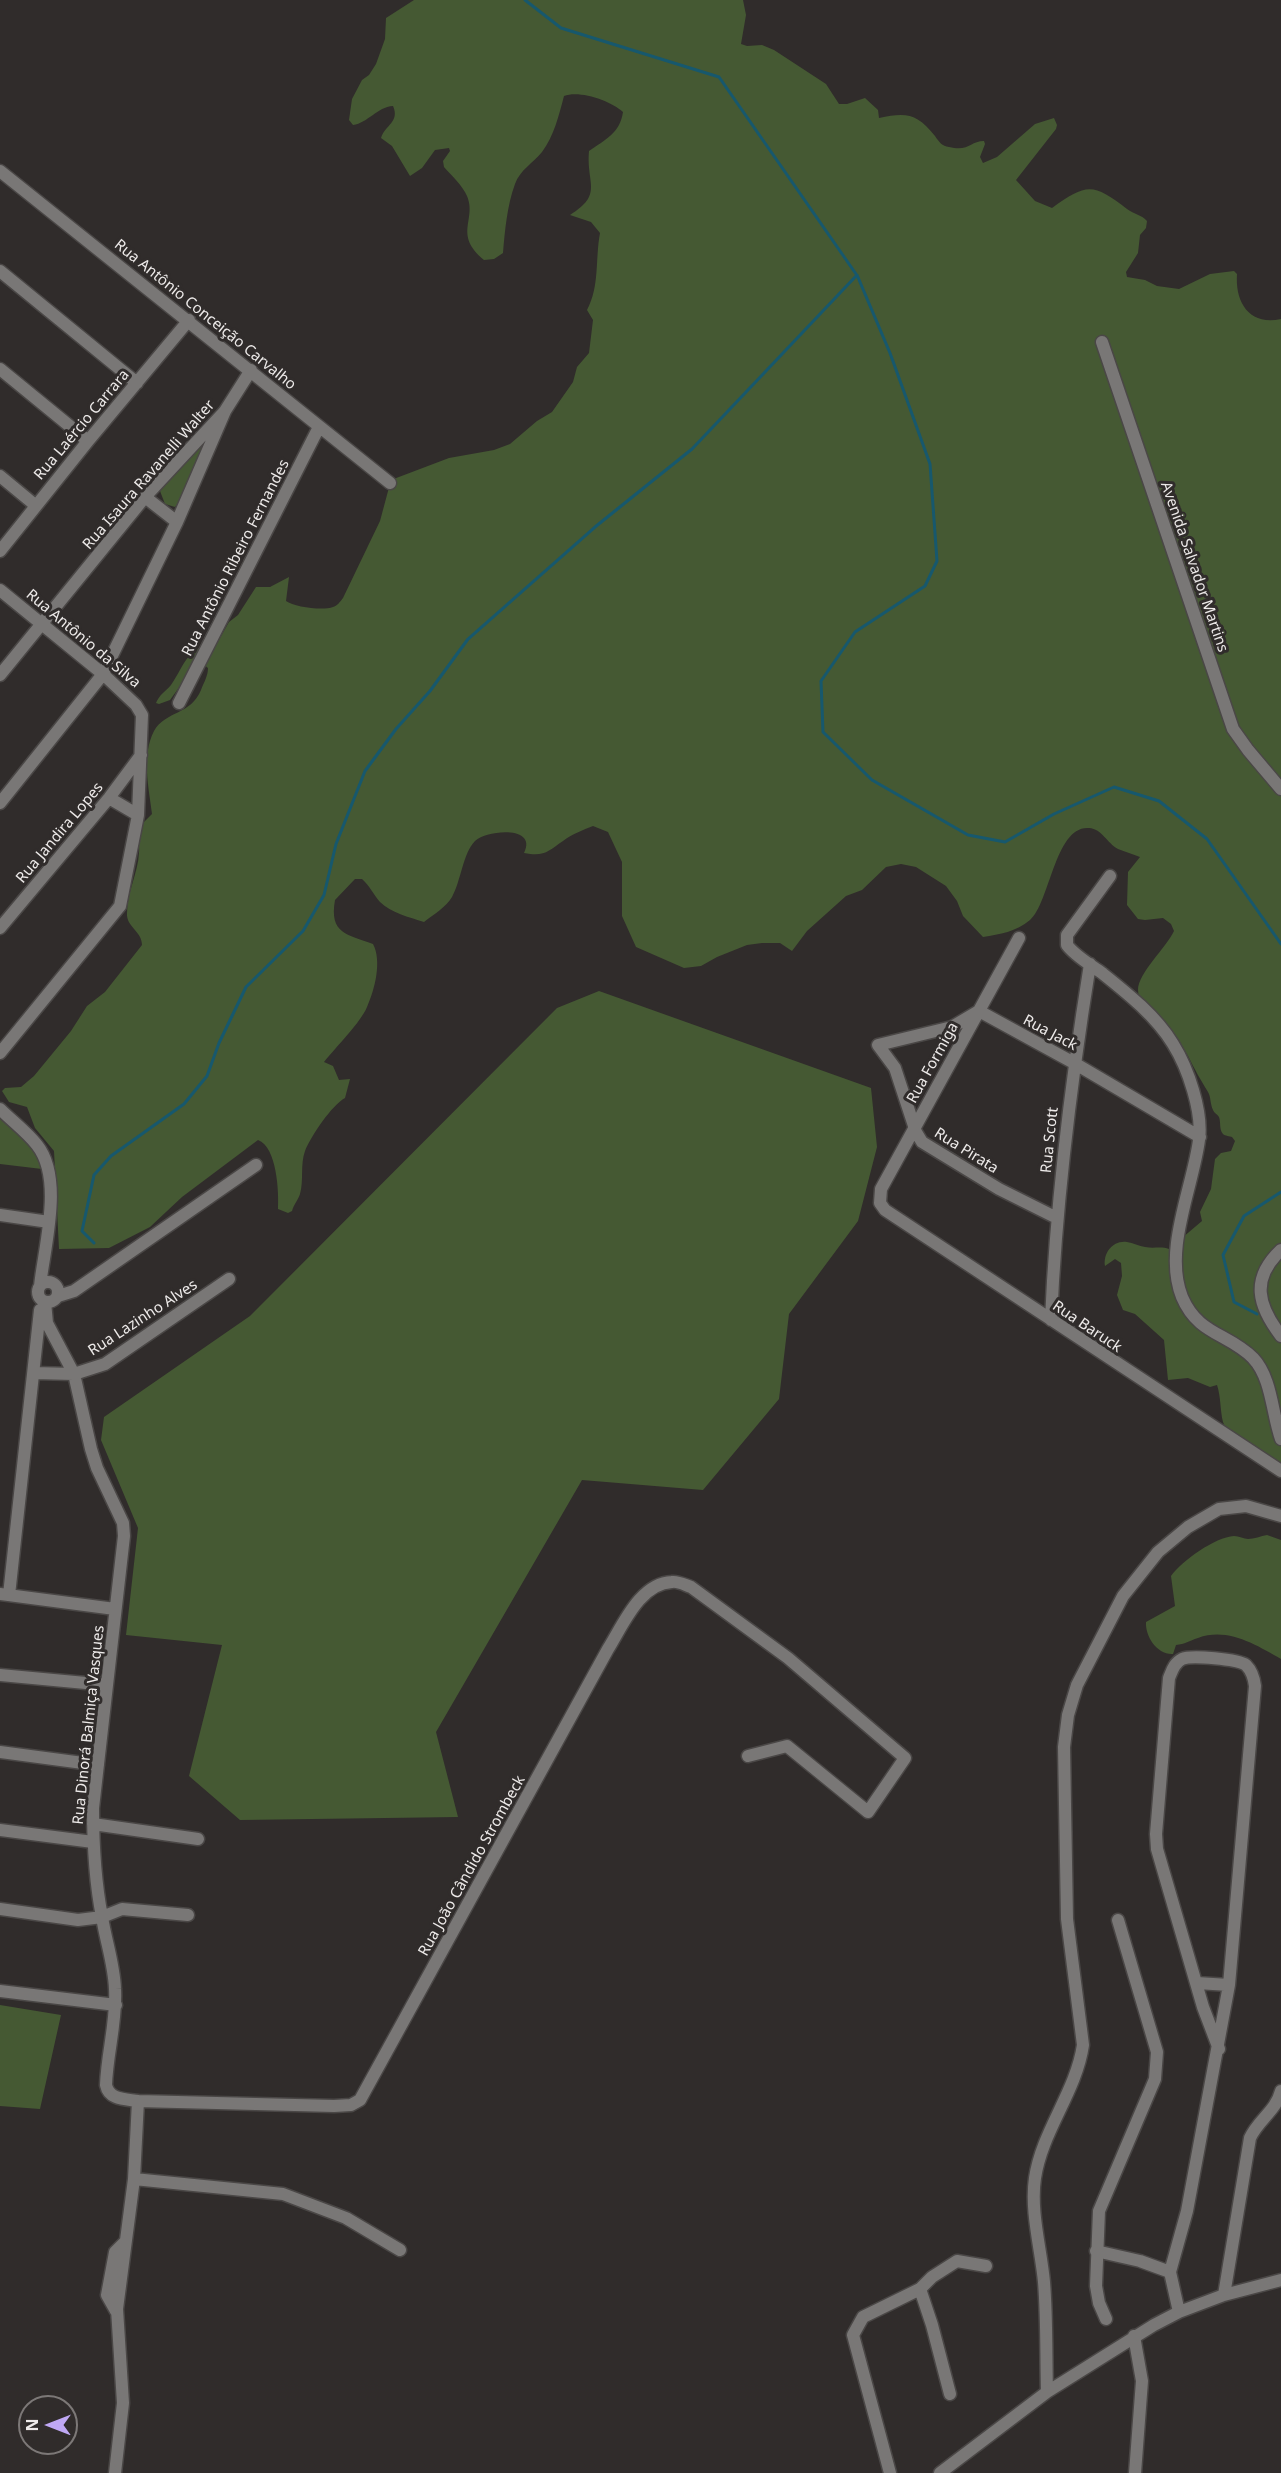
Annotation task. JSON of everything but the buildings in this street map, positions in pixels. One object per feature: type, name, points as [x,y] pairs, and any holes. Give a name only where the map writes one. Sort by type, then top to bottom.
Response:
[{"type":"street","name":"Rua Antônio Conceição Carvalho","points":[[0,171],[390,483]]},
{"type":"street","points":[[0,271],[137,383]]},
{"type":"street","name":"Rua Laércio Carrara","points":[[0,551],[35,505],[189,320]]},
{"type":"street","name":"Avenida Salvador Martins","points":[[1102,342],[1233,729],[1281,789]]},
{"type":"street","points":[[0,369],[88,441]]},
{"type":"street","name":"Rua Isaura Ravanelli Walter","points":[[0,675],[146,497],[225,411],[251,370]]},
{"type":"street","points":[[0,803],[103,674],[177,522],[225,411]]},
{"type":"street","name":"Rua Antônio Ribeiro Fernandes","points":[[179,703],[320,427]]},
{"type":"street","points":[[0,476],[35,505]]},
{"type":"street","points":[[146,497],[177,522]]},
{"type":"street","name":"Rua Antônio da Silva","points":[[0,590],[43,623],[136,705],[142,715],[141,755]]},
{"type":"street","points":[[0,1053],[120,906],[138,815],[141,755]]},
{"type":"street","name":"Rua Jandira Lopes","points":[[0,928],[109,798],[141,755]]},
{"type":"street","points":[[109,798],[138,815]]},
{"type":"street","points":[[1110,876],[1067,935],[1067,945],[1131,997],[1172,1043],[1191,1084],[1200,1137],[1182,1217],[1177,1251],[1177,1278],[1190,1312],[1200,1323],[1241,1348],[1254,1359],[1268,1390],[1281,1439]]},
{"type":"street","name":"Rua Formiga","points":[[880,1203],[881,1189],[1019,938]]},
{"type":"street","name":"Rua Scott","points":[[1050,1320],[1057,1218],[1074,1063],[1090,964]]},
{"type":"street","name":"Rua Pirata","points":[[979,1011],[952,1027],[878,1045],[895,1068],[922,1142],[999,1189],[1057,1218]]},
{"type":"street","name":"Rua Jack","points":[[979,1011],[1074,1063],[1200,1137]]},
{"type":"street","points":[[0,1109],[37,1144],[50,1176],[46,1255],[38,1294],[51,1295],[82,1283],[256,1165]]},
{"type":"street","name":"Rua Baruck","points":[[880,1203],[885,1210],[1281,1471]]},
{"type":"street","points":[[0,1215],[49,1222]]},
{"type":"street","points":[[1281,1250],[1267,1266],[1261,1284],[1260,1298],[1263,1310],[1281,1336]]},
{"type":"street","points":[[46,1255],[51,1295],[34,1373],[4,1594],[115,1609]]},
{"type":"street","name":"Rua Lazinho Alves","points":[[34,1373],[74,1374],[105,1364],[229,1279]]},
{"type":"street","name":"Rua Dinorá Balmiça Vasques","points":[[51,1295],[47,1323],[74,1374],[97,1468],[123,1523],[124,1536],[98,1765],[93,1842],[102,1917],[112,1961],[116,2005],[106,2077],[107,2091],[118,2098],[138,2101]]},
{"type":"street","points":[[1047,2392],[1044,2284],[1035,2201],[1035,2180],[1039,2159],[1081,2062],[1083,2045],[1067,1919],[1064,1747],[1068,1715],[1077,1685],[1123,1596],[1158,1552],[1188,1527],[1219,1509],[1246,1506],[1281,1516]]},
{"type":"street","name":"Rua João Cândido Strombeck","points":[[138,2101],[334,2106],[351,2105],[360,2100],[608,1649],[640,1599],[657,1585],[674,1581],[691,1587],[788,1658],[905,1758],[868,1812],[787,1746],[748,1756]]},
{"type":"street","points":[[1179,2312],[1170,2272],[1187,2211],[1219,2049],[1230,1985],[1255,1686],[1248,1666],[1239,1661],[1189,1657],[1180,1660],[1173,1667],[1169,1678],[1156,1834],[1160,1862],[1219,2049]]},
{"type":"street","points":[[0,1675],[107,1685]]},
{"type":"street","points":[[0,1752],[98,1765]]},
{"type":"street","points":[[93,1824],[198,1839]]},
{"type":"street","points":[[0,1830],[93,1842]]},
{"type":"street","points":[[0,1909],[78,1920],[102,1917],[122,1909],[188,1915]]},
{"type":"street","points":[[1106,2319],[1097,2295],[1096,2251],[1099,2211],[1155,2079],[1157,2066],[1157,2052],[1118,1920]]},
{"type":"street","points":[[1197,1983],[1230,1985]]},
{"type":"street","points":[[0,1991],[116,2005]]},
{"type":"street","points":[[1224,2295],[1250,2138],[1254,2128],[1275,2108],[1281,2091]]},
{"type":"street","points":[[115,2473],[123,2403],[117,2313],[134,2179],[138,2101]]},
{"type":"street","points":[[134,2179],[283,2194],[346,2218],[400,2250]]},
{"type":"street","points":[[1096,2251],[1140,2261],[1170,2272]]},
{"type":"street","points":[[890,2473],[853,2335],[862,2317],[920,2289],[932,2277],[957,2261],[986,2266]]},
{"type":"street","points":[[940,2473],[1047,2392],[1134,2336],[1179,2312],[1224,2295],[1281,2280]]},
{"type":"street","points":[[920,2289],[950,2394]]},
{"type":"street","points":[[1134,2336],[1142,2381],[1135,2473]]},
{"type":"green space","points":[[414,0],[743,0],[746,15],[741,44],[762,45],[774,50],[826,84],[839,104],[865,98],[878,110],[879,118],[897,115],[910,116],[929,128],[941,143],[947,146],[961,148],[984,141],[980,157],[983,163],[997,157],[1035,124],[1054,118],[1056,129],[1016,180],[1035,201],[1052,208],[1082,190],[1090,189],[1106,194],[1147,221],[1146,228],[1140,235],[1138,253],[1126,272],[1127,277],[1145,280],[1157,286],[1179,289],[1210,274],[1234,271],[1237,274],[1239,294],[1246,310],[1260,319],[1281,319],[1281,1469],[1248,1448],[1226,1428],[1217,1385],[1210,1387],[1188,1378],[1168,1380],[1164,1340],[1135,1314],[1123,1310],[1117,1295],[1122,1276],[1121,1263],[1115,1259],[1105,1266],[1107,1252],[1117,1243],[1127,1242],[1151,1248],[1169,1249],[1202,1221],[1200,1212],[1211,1189],[1215,1159],[1221,1153],[1231,1151],[1235,1141],[1222,1132],[1219,1117],[1213,1110],[1209,1094],[1183,1048],[1144,1007],[1140,998],[1138,990],[1142,976],[1174,931],[1171,924],[1163,918],[1138,919],[1127,905],[1128,872],[1140,857],[1118,849],[1097,831],[1089,828],[1078,830],[1068,839],[1054,866],[1037,911],[1025,924],[1013,930],[983,937],[963,916],[957,901],[946,886],[916,867],[901,864],[886,867],[862,890],[846,896],[807,931],[792,951],[780,943],[747,945],[701,966],[684,968],[636,947],[622,916],[622,862],[608,832],[593,826],[570,836],[546,852],[537,854],[524,853],[526,844],[524,838],[518,834],[509,832],[481,837],[471,846],[452,897],[424,922],[389,909],[380,902],[362,879],[355,879],[335,900],[335,920],[342,931],[348,935],[373,944],[377,958],[375,984],[364,1013],[324,1062],[333,1066],[339,1080],[350,1079],[345,1098],[322,1122],[305,1151],[301,1189],[292,1211],[288,1213],[278,1209],[276,1171],[273,1160],[264,1144],[258,1140],[182,1197],[150,1227],[109,1248],[59,1249],[54,1151],[35,1128],[27,1107],[9,1102],[2,1091],[5,1088],[21,1087],[34,1076],[71,1031],[87,1006],[105,992],[142,945],[140,936],[127,918],[127,913],[138,860],[139,847],[136,830],[152,814],[147,772],[150,741],[159,725],[185,709],[197,698],[206,679],[208,668],[203,664],[196,664],[170,700],[159,704],[156,703],[157,700],[171,685],[193,652],[217,643],[229,622],[238,615],[256,587],[270,587],[289,577],[286,601],[302,607],[328,608],[337,605],[343,598],[380,521],[391,480],[449,458],[494,450],[510,444],[537,421],[552,412],[573,382],[577,367],[589,353],[593,320],[587,310],[596,282],[600,233],[591,222],[570,215],[587,201],[590,194],[589,151],[615,131],[623,112],[595,98],[578,94],[564,96],[550,139],[515,184],[508,209],[503,253],[494,259],[484,260],[475,251],[468,235],[470,212],[467,196],[444,167],[443,161],[450,151],[449,148],[435,150],[422,168],[410,176],[392,146],[381,138],[395,116],[393,106],[382,109],[358,124],[353,125],[349,120],[352,99],[362,80],[369,75],[376,64],[385,39],[386,18]]},
{"type":"green space","points":[[210,430],[180,501],[175,507],[165,504],[160,491],[163,486]]},
{"type":"green space","points":[[599,991],[871,1088],[877,1147],[858,1221],[789,1314],[779,1399],[703,1490],[582,1480],[436,1732],[458,1817],[240,1820],[189,1776],[222,1645],[126,1635],[138,1528],[101,1440],[104,1417],[250,1316],[557,1008]]},
{"type":"green space","points":[[0,1114],[38,1154],[42,1169],[0,1164]]},
{"type":"green space","points":[[1267,1535],[1281,1540],[1281,1659],[1262,1648],[1231,1636],[1209,1635],[1198,1638],[1176,1645],[1173,1654],[1162,1651],[1153,1644],[1146,1622],[1175,1606],[1171,1576],[1176,1570],[1200,1551],[1226,1537],[1253,1539]]},
{"type":"green space","points":[[0,2005],[61,2015],[40,2109],[0,2106]]},
{"type":"waterway","points":[[525,0],[561,28],[719,77],[856,274]]},
{"type":"waterway","points":[[94,1243],[82,1231],[94,1175],[111,1156],[184,1104],[207,1076],[219,1043],[246,987],[303,931],[324,895],[336,844],[365,771],[396,729],[430,691],[468,639],[595,527],[692,449],[857,275],[890,353],[930,464],[937,561],[925,586],[855,632],[821,681],[823,732],[872,780],[968,835],[1005,842],[1054,814],[1114,787],[1159,801],[1207,839],[1281,944]]},
{"type":"waterway","points":[[1257,1314],[1234,1302],[1223,1255],[1244,1216],[1281,1192]]}]
